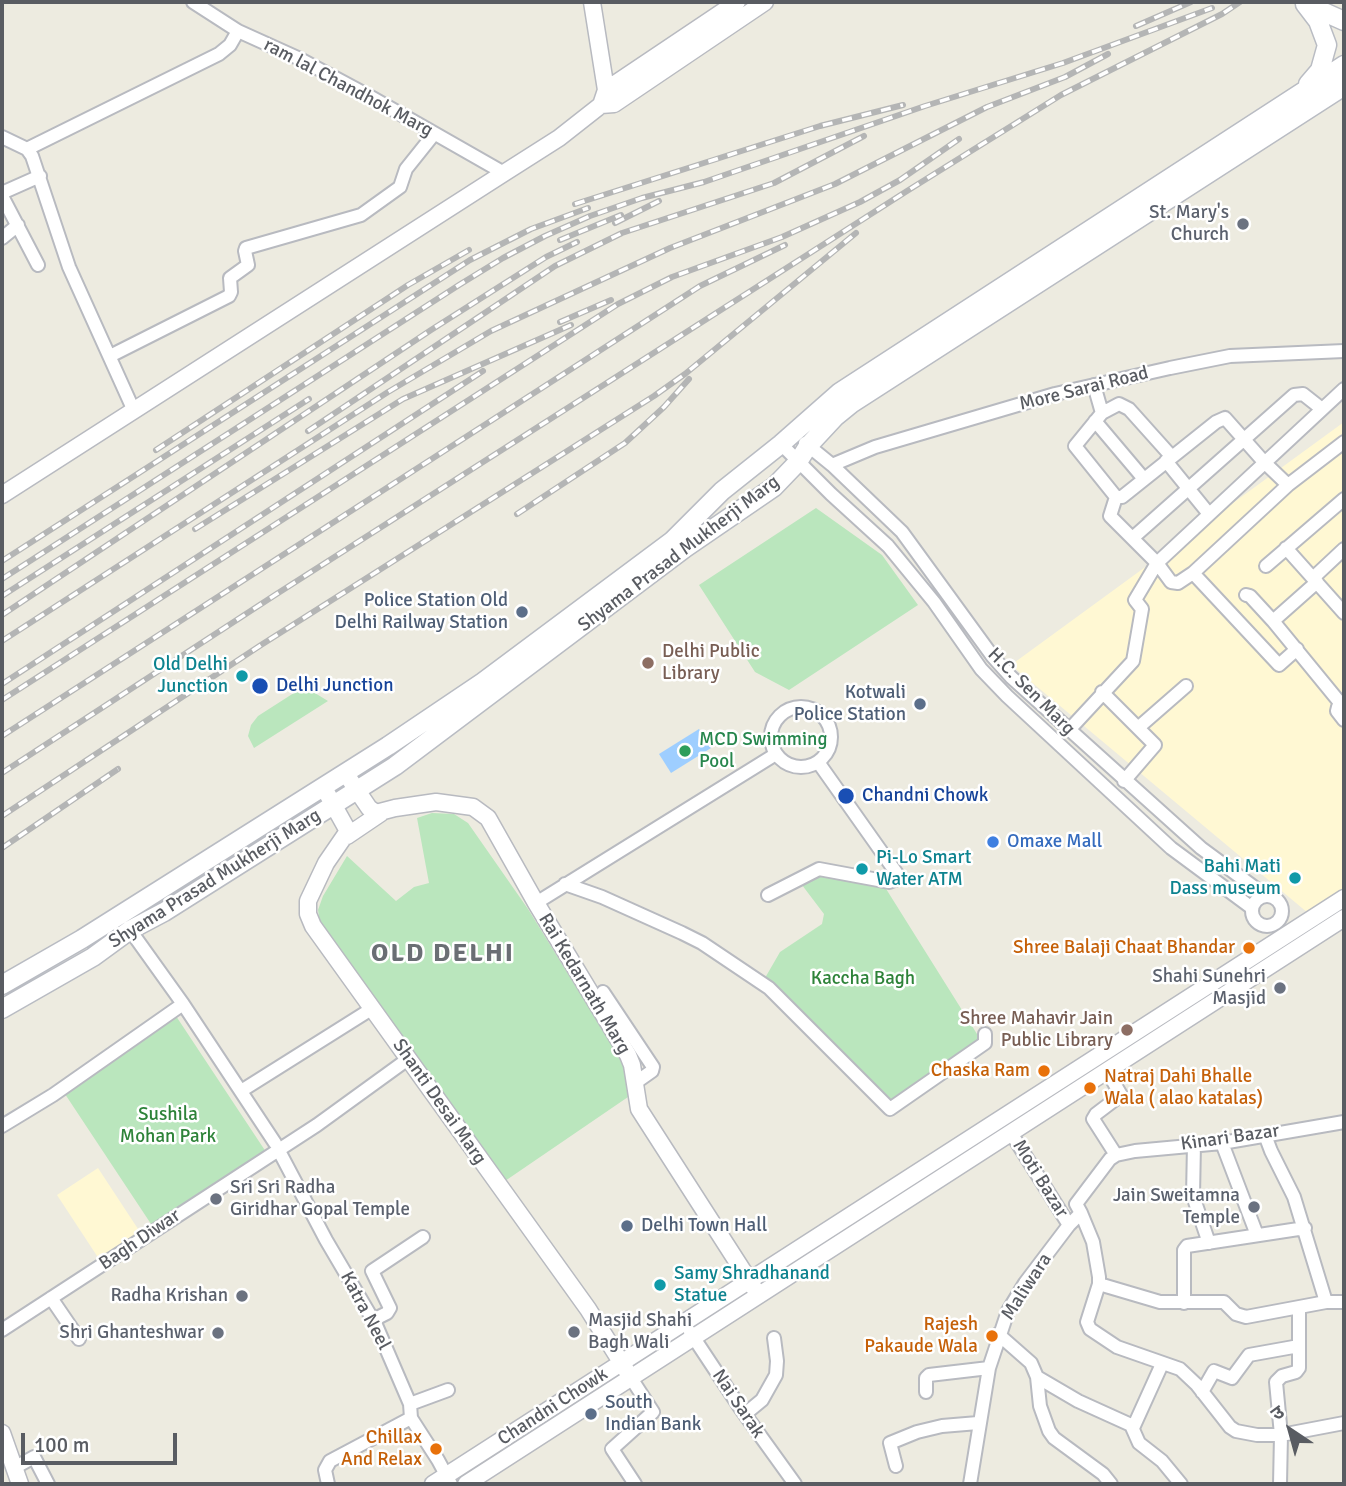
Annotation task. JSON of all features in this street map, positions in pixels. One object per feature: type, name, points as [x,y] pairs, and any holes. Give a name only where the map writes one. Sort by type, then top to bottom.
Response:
[{"type":"main road","points":[[1326,2],[1344,20]]},
{"type":"main road","points":[[1304,3],[1344,20]]},
{"type":"main road","points":[[1299,94],[1320,70],[1327,45],[1318,21],[1304,3]]},
{"type":"main road","name":"Shyama Prasad Mukherji Marg","points":[[2,985],[82,939],[324,788],[482,682],[672,541],[722,491],[840,392],[1344,65]]},
{"type":"main road","name":"Shyama Prasad Mukherji Marg","points":[[2,1009],[93,957],[130,930],[164,912],[395,766],[685,548],[774,487],[798,462],[808,446],[851,404],[1340,89]]},
{"type":"street","name":"ram lal Chandhok Marg","points":[[193,2],[238,31],[300,59],[504,173]]},
{"type":"street","points":[[592,2],[607,100]]},
{"type":"street","points":[[2,495],[559,138],[737,2]]},
{"type":"street","points":[[607,100],[765,2]]},
{"type":"street","points":[[27,149],[219,54],[230,46],[238,31]]},
{"type":"street","points":[[110,356],[229,296],[230,278],[248,265],[246,248],[360,215],[400,187],[406,169],[434,134]]},
{"type":"street","points":[[2,137],[27,149],[40,176],[69,267],[134,411]]},
{"type":"street","points":[[38,264],[2,197],[3,193],[40,176]]},
{"type":"street","points":[[2,238],[18,225]]},
{"type":"street","name":"More Sarai Road","points":[[832,466],[875,447],[1094,385],[1230,356],[1344,351]]},
{"type":"street","points":[[1094,385],[1098,417],[1144,479]]},
{"type":"street","points":[[1069,730],[1133,661],[1142,609],[1135,600],[1157,563],[1344,389]]},
{"type":"street","points":[[1136,535],[1294,395],[1303,394],[1322,409]]},
{"type":"street","points":[[1115,497],[1075,446],[1098,417],[1119,404],[1129,409],[1209,514]]},
{"type":"street","points":[[1115,497],[1122,497],[1222,418],[1228,419],[1264,462],[1288,485]]},
{"type":"street","name":"H.C. Sen Marg","points":[[788,438],[808,446],[902,532],[1002,667],[1111,769],[1214,859],[1266,896]]},
{"type":"street","name":"H.C. Sen Marg","points":[[788,438],[798,462],[888,546],[934,603],[981,669],[1007,696],[1171,848],[1252,908]]},
{"type":"street","points":[[1115,497],[1110,516],[1157,563],[1171,582],[1178,583],[1193,573],[1288,485],[1344,442]]},
{"type":"street","points":[[1266,566],[1344,499]]},
{"type":"street","points":[[1286,548],[1344,613]]},
{"type":"street","points":[[1273,621],[1344,549]]},
{"type":"street","points":[[1193,573],[1279,665],[1297,649]]},
{"type":"street","points":[[1246,595],[1273,621],[1342,702],[1337,711],[1344,720]]},
{"type":"street","points":[[1139,727],[1186,686]]},
{"type":"street","points":[[1102,692],[1155,746],[1124,780]]},
{"type":"street","points":[[808,707],[818,711],[825,719],[830,728],[829,748],[818,762],[800,767],[782,761],[776,754],[771,745],[770,734],[779,715],[787,709],[808,707]]},
{"type":"street","points":[[536,903],[776,754]]},
{"type":"street","points":[[768,895],[820,869],[889,882],[900,878],[818,762]]},
{"type":"street","points":[[1099,782],[1111,769]]},
{"type":"street","points":[[346,774],[370,810],[381,813]]},
{"type":"street","points":[[324,788],[347,827],[346,836]]},
{"type":"street","name":"Rai Kedarnath Marg","points":[[381,813],[395,808],[436,802],[478,809],[488,818],[628,1055],[639,1109],[759,1295]]},
{"type":"street","name":"Shanti Desai Marg","points":[[381,813],[346,836],[319,876],[308,901],[308,914],[313,926],[588,1309],[631,1378]]},
{"type":"street","points":[[565,884],[602,897],[692,938],[769,988],[890,1109],[985,1043],[985,1034]]},
{"type":"street","points":[[1284,927],[1262,925],[1254,918],[1252,908],[1260,898],[1266,896],[1278,900],[1284,927],[1300,947]]},
{"type":"street","name":"Chandni Chowk","points":[[444,1481],[1284,927],[1344,898]]},
{"type":"street","name":"Chandni Chowk","points":[[466,1484],[1344,918]]},
{"type":"street","name":"Katra Neel","points":[[130,930],[183,1004],[276,1146],[373,1320],[410,1404],[411,1418],[444,1481]]},
{"type":"street","points":[[603,992],[653,1067],[652,1071],[635,1083]]},
{"type":"street","points":[[2,1126],[53,1095],[183,1004]]},
{"type":"street","points":[[241,1091],[373,1008]]},
{"type":"street","name":"Bagh Diwar","points":[[2,1330],[276,1146],[327,1118],[408,1059]]},
{"type":"street","points":[[1107,1071],[1121,1095],[1093,1119],[1116,1155]]},
{"type":"street","name":"Kinari Bazar","points":[[1116,1155],[1194,1144],[1222,1143],[1344,1122]]},
{"type":"street","name":"Moti Bazar","points":[[1011,1133],[1069,1225]]},
{"type":"street","points":[[1265,1135],[1291,1189],[1326,1303]]},
{"type":"street","points":[[1222,1143],[1257,1235]]},
{"type":"street","points":[[1194,1144],[1193,1196],[1209,1243]]},
{"type":"street","name":"Maliwara","points":[[970,1484],[989,1368],[998,1334],[1008,1311],[1025,1283],[1081,1213],[1076,1204],[1105,1165],[1116,1155]]},
{"type":"street","points":[[1081,1213],[1093,1242],[1099,1284],[1087,1322],[1088,1327],[1117,1347],[1180,1369],[1236,1431],[1257,1435],[1281,1435],[1344,1423]]},
{"type":"street","points":[[1184,1303],[1185,1248],[1189,1245],[1304,1228]]},
{"type":"street","points":[[373,1320],[387,1313],[390,1308],[372,1272],[423,1237]]},
{"type":"street","points":[[1099,1284],[1148,1300],[1224,1302],[1237,1314],[1246,1317],[1344,1302]]},
{"type":"street","points":[[51,1298],[79,1339]]},
{"type":"street","points":[[1280,1484],[1281,1435],[1276,1382],[1282,1376],[1298,1371],[1298,1309]]},
{"type":"street","name":"Nai Sarak","points":[[684,1322],[795,1484]]},
{"type":"street","points":[[998,1334],[1031,1363],[1037,1377],[1040,1406],[1054,1438],[1103,1474],[1111,1484]]},
{"type":"street","points":[[745,1414],[762,1400],[776,1375],[774,1338]]},
{"type":"street","points":[[1202,1392],[1214,1371],[1233,1378],[1249,1355],[1299,1346]]},
{"type":"street","points":[[1133,1428],[1162,1364]]},
{"type":"street","points":[[926,1392],[926,1378],[929,1375],[989,1368]]},
{"type":"street","points":[[1037,1377],[1133,1428],[1139,1443],[1162,1461],[1181,1484]]},
{"type":"street","points":[[631,1378],[653,1412],[612,1450],[635,1484]]},
{"type":"street","points":[[410,1404],[448,1390]]},
{"type":"street","points":[[328,1484],[325,1469],[330,1461],[411,1418]]},
{"type":"street","points":[[896,1466],[890,1443],[934,1428],[978,1423]]},
{"type":"street","points":[[2,1433],[20,1484]]},
{"type":"street","points":[[14,1468],[34,1457],[48,1484]]},
{"type":"shaded area","points":[[1344,422],[1344,890],[1308,913],[1011,665]]},
{"type":"shaded area","points":[[98,1168],[140,1232],[99,1259],[57,1195]]},
{"type":"green space","points":[[816,508],[882,555],[918,605],[789,690],[755,672],[699,585]]},
{"type":"green space","points":[[310,690],[328,701],[254,748],[248,736],[251,725],[258,716],[297,691]]},
{"type":"green space","points":[[432,813],[454,814],[468,823],[528,909],[623,1063],[628,1097],[505,1181],[320,923],[318,910],[323,896],[347,856],[396,901],[414,887],[429,883],[417,818]]},
{"type":"green space","name":"Kaccha Bagh","points":[[820,875],[883,884],[982,1042],[897,1105],[765,978],[780,952],[822,924],[824,914],[802,885]]},
{"type":"green space","name":"Sushila Mohan Park","points":[[176,1016],[266,1152],[153,1227],[63,1091]]},
{"type":"water","name":"MCD Swimming Pool","points":[[699,729],[711,748],[671,773],[659,754]]},
{"type":"railway","points":[[1136,26],[1191,2]]},
{"type":"railway","points":[[2,773],[275,595],[1061,95],[1222,14],[1240,2]]},
{"type":"railway","points":[[2,579],[459,285],[545,236],[590,216],[642,198],[704,182],[925,106],[1063,63],[1212,8]]},
{"type":"railway","points":[[2,641],[388,392],[491,331],[670,248],[835,184],[987,107],[1065,77],[1108,54]]},
{"type":"railway","points":[[575,204],[820,126],[903,105]]},
{"type":"railway","points":[[308,431],[555,266],[622,233],[774,183],[864,136]]},
{"type":"railway","points":[[2,700],[618,304],[672,277],[782,237],[860,202],[900,180],[959,139]]},
{"type":"railway","points":[[615,223],[659,201]]},
{"type":"railway","points":[[2,561],[470,260],[531,229],[588,208]]},
{"type":"railway","points":[[560,240],[621,215]]},
{"type":"railway","points":[[2,816],[261,645],[654,396],[685,374],[856,233]]},
{"type":"railway","points":[[2,615],[431,330],[546,257],[577,242]]},
{"type":"railway","points":[[2,736],[700,286],[785,245]]},
{"type":"railway","points":[[156,450],[408,285],[469,250]]},
{"type":"railway","points":[[560,322],[611,300]]},
{"type":"railway","points":[[195,529],[403,399],[571,325]]},
{"type":"railway","points":[[2,684],[483,371]]},
{"type":"railway","points":[[517,514],[625,443],[664,407],[689,379]]},
{"type":"railway","points":[[2,596],[309,399]]},
{"type":"railway","points":[[2,848],[118,769]]},
{"type":"place","name":"St. Mary's Church","points":[[1243,224]]},
{"type":"place","name":"Police Station Old Delhi Railway Station","points":[[522,612]]},
{"type":"place","name":"Delhi Public Library","points":[[648,663]]},
{"type":"place","name":"Old Delhi Junction","points":[[242,676]]},
{"type":"place","name":"Delhi Junction","points":[[260,686]]},
{"type":"place","name":"Kotwali Police Station","points":[[920,704]]},
{"type":"place","name":"MCD Swimming Pool","points":[[685,751]]},
{"type":"place","name":"Chandni Chowk","points":[[846,796]]},
{"type":"place","name":"Omaxe Mall","points":[[993,842]]},
{"type":"place","name":"Pi-Lo Smart Water ATM","points":[[862,869]]},
{"type":"place","name":"Bahi Mati Dass museum","points":[[1295,878]]},
{"type":"place","name":"Shree Balaji Chaat Bhandar","points":[[1249,948]]},
{"type":"place","name":"Shahi Sunehri Masjid","points":[[1280,988]]},
{"type":"place","name":"Shree Mahavir Jain Public Library","points":[[1127,1030]]},
{"type":"place","name":"Chaska Ram","points":[[1044,1071]]},
{"type":"place","name":"Natraj Dahi Bhalle Wala ( alao katalas)","points":[[1090,1088]]},
{"type":"place","name":"Sri Sri Radha Giridhar Gopal Temple","points":[[216,1199]]},
{"type":"place","name":"Jain Sweitamna Temple","points":[[1254,1207]]},
{"type":"place","name":"Delhi Town Hall","points":[[627,1226]]},
{"type":"place","name":"Samy Shradhanand Statue","points":[[660,1285]]},
{"type":"place","name":"Radha Krishan","points":[[242,1296]]},
{"type":"place","name":"Masjid Shahi Bagh Wali","points":[[574,1332]]},
{"type":"place","name":"Shri Ghanteshwar","points":[[218,1333]]},
{"type":"place","name":"Rajesh Pakaude Wala","points":[[992,1336]]},
{"type":"place","name":"South Indian Bank","points":[[591,1414]]},
{"type":"place","name":"Chillax And Relax","points":[[436,1449]]},
{"type":"district","name":"OLD DELHI","points":[[443,954]]}]
